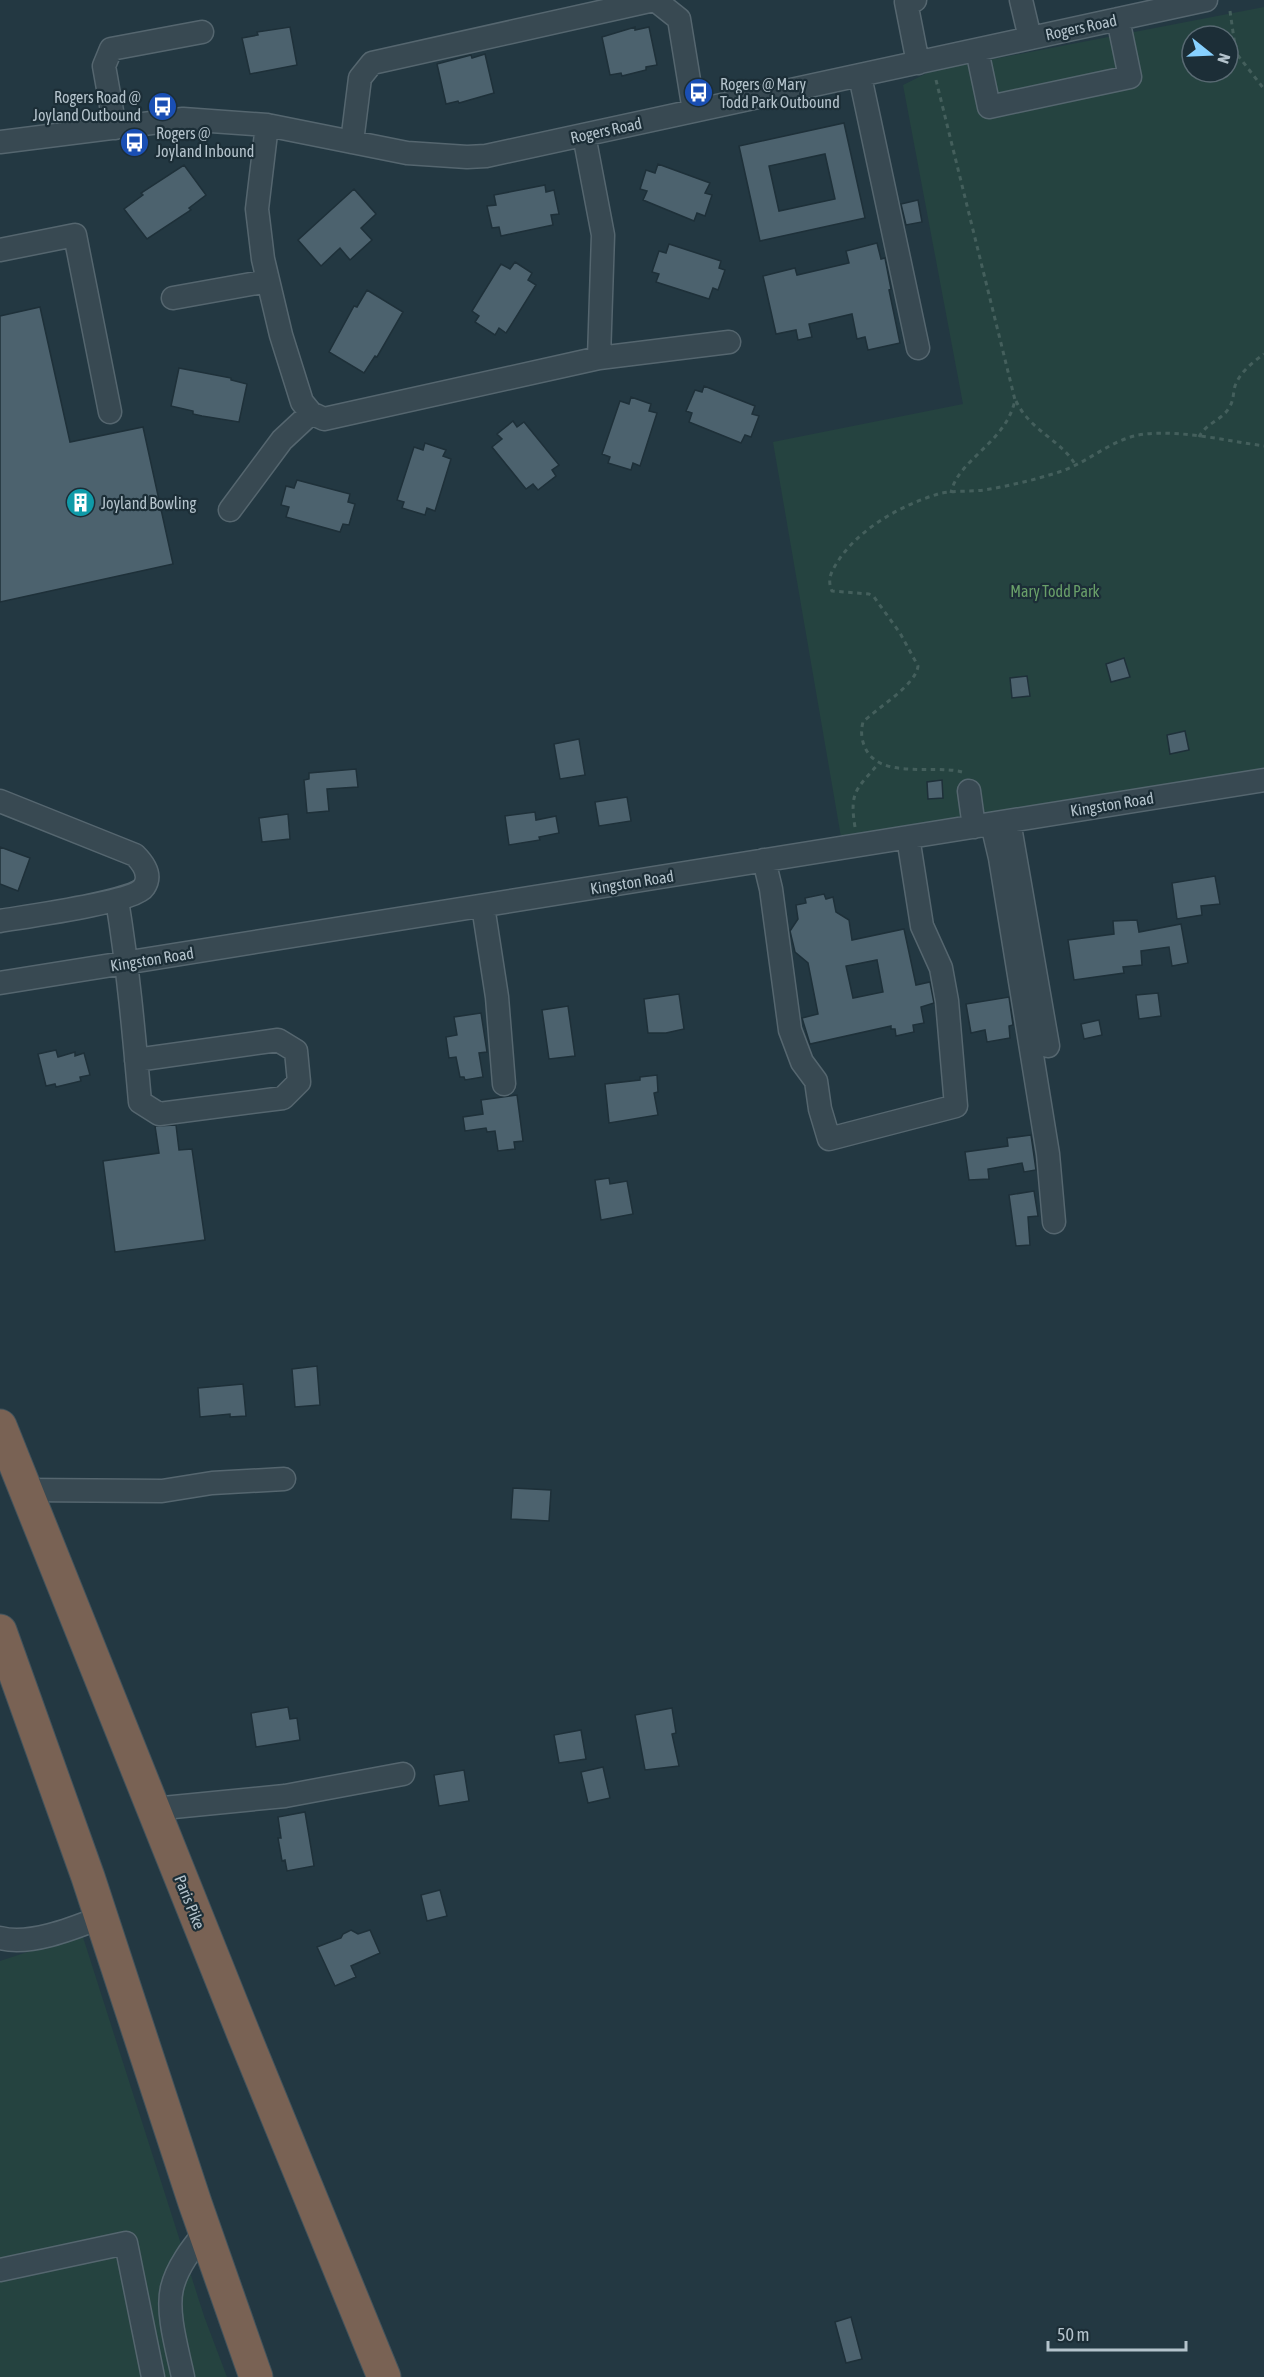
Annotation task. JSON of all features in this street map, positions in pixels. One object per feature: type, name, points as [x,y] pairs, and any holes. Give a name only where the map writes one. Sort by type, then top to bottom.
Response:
[{"type":"highway","name":"Paris Pike","points":[[0,1426],[384,2377]]},
{"type":"highway","points":[[0,1631],[102,1917],[205,2232],[256,2377]]},
{"type":"street","points":[[352,142],[360,78],[372,63],[654,0],[679,19],[694,111]]},
{"type":"street","points":[[915,0],[906,2],[926,69]]},
{"type":"street","points":[[1021,0],[1030,38]]},
{"type":"street","name":"Rogers Road","points":[[0,142],[183,119],[267,125],[407,153],[486,156],[860,76],[926,69],[977,50],[1206,0]]},
{"type":"street","points":[[977,50],[988,107],[1130,77],[1118,19]]},
{"type":"street","points":[[115,128],[104,66],[111,49],[202,32]]},
{"type":"street","points":[[860,76],[918,348]]},
{"type":"street","points":[[267,125],[257,208],[263,259],[281,335],[302,402],[311,413],[324,419],[599,358],[729,342]]},
{"type":"street","points":[[584,135],[603,235],[599,358]]},
{"type":"street","points":[[0,250],[75,235],[110,412]]},
{"type":"street","points":[[172,298],[268,281]]},
{"type":"street","points":[[230,510],[282,440],[311,413]]},
{"type":"street","name":"Kingston Road","points":[[0,983],[1264,780]]},
{"type":"street","points":[[969,791],[992,824],[1048,1046]]},
{"type":"street","points":[[0,801],[135,855],[144,863],[147,876],[144,887],[136,894],[117,900],[0,921]]},
{"type":"street","points":[[992,824],[1000,858],[1048,1154],[1054,1222]]},
{"type":"street","points":[[764,860],[771,889],[790,1030],[802,1062],[816,1081],[820,1109],[829,1139],[956,1106],[947,1001],[941,969],[922,926],[908,837]]},
{"type":"street","points":[[117,900],[127,963],[136,1060],[140,1102],[159,1114],[284,1098],[300,1082],[296,1051],[278,1040],[136,1060]]},
{"type":"street","points":[[483,906],[497,997],[504,1084]]},
{"type":"street","points":[[26,1490],[162,1491],[212,1483],[284,1479]]},
{"type":"street","points":[[153,1809],[285,1796],[403,1774]]},
{"type":"street","points":[[0,1938],[13,1941],[58,1932],[102,1917]]},
{"type":"street","points":[[183,2377],[171,2311],[172,2288],[187,2254],[205,2232]]},
{"type":"street","points":[[0,2270],[126,2243],[153,2377]]},
{"type":"path","points":[[1230,11],[1236,53],[1264,89]]},
{"type":"path","points":[[926,69],[1016,400],[1027,419],[1069,454],[1076,466]]},
{"type":"path","points":[[1199,437],[1204,427],[1223,415],[1229,408],[1240,376],[1264,354]]},
{"type":"path","points":[[951,492],[955,478],[1002,430],[1016,400]]},
{"type":"path","points":[[969,791],[964,773],[954,770],[900,768],[879,763],[868,755],[862,740],[863,722],[906,686],[918,671],[918,666],[900,633],[874,597],[869,594],[832,591],[829,584],[831,571],[857,538],[872,526],[908,506],[940,493],[984,490],[1033,480],[1076,466],[1123,438],[1147,434],[1199,437],[1264,446]]},
{"type":"path","points":[[857,833],[851,805],[856,790],[879,763]]},
{"type":"green space","name":"Mary Todd Park","points":[[1264,7],[1264,771],[841,837],[773,442],[963,404],[903,85],[931,71]]},
{"type":"green space","points":[[82,1934],[204,2316],[227,2377],[0,2377],[0,1961]]},
{"type":"building","points":[[290,27],[297,65],[250,74],[242,38],[258,35],[257,32]]},
{"type":"building","points":[[635,27],[635,30],[649,27],[657,65],[622,76],[621,73],[610,75],[602,37]]},
{"type":"building","points":[[485,54],[494,93],[459,103],[458,101],[446,104],[437,64],[471,55],[472,58]]},
{"type":"building","points":[[844,123],[865,218],[760,241],[739,146]],"holes":[[[825,154],[835,199],[779,211],[769,166]]]},
{"type":"building","points":[[658,164],[710,183],[705,193],[712,195],[705,216],[697,213],[694,221],[643,200],[647,191],[640,189],[646,170],[655,173]]},
{"type":"building","points":[[184,165],[206,195],[189,208],[191,210],[147,239],[124,209],[143,195],[141,193]]},
{"type":"building","points":[[545,185],[546,192],[554,190],[559,214],[551,215],[553,225],[501,236],[499,227],[492,228],[487,206],[496,205],[494,195]]},
{"type":"building","points":[[354,189],[376,214],[361,228],[372,240],[350,260],[340,248],[321,266],[298,240]]},
{"type":"building","points":[[918,200],[922,222],[906,225],[901,204]]},
{"type":"building","points":[[877,243],[881,259],[885,258],[900,343],[868,350],[865,337],[857,339],[852,314],[809,324],[812,337],[798,340],[796,330],[776,334],[763,276],[795,268],[797,275],[849,263],[846,251]]},
{"type":"building","points":[[669,244],[721,261],[719,268],[725,270],[718,290],[713,288],[709,299],[656,282],[659,274],[652,272],[659,251],[666,253]]},
{"type":"building","points":[[515,262],[532,273],[528,280],[536,285],[506,333],[499,328],[495,335],[475,322],[479,316],[472,311],[501,264],[510,269]]},
{"type":"building","points":[[367,290],[403,312],[377,357],[375,356],[364,373],[329,352],[354,306],[357,307]]},
{"type":"building","name":"Joyland Bowling","points":[[40,307],[70,442],[143,427],[173,564],[0,602],[0,316]]},
{"type":"building","points":[[179,368],[231,378],[231,380],[247,384],[239,422],[193,414],[193,411],[171,406]]},
{"type":"building","points":[[704,386],[755,406],[752,414],[759,416],[751,437],[745,435],[741,443],[689,422],[692,413],[686,411],[695,390],[702,392]]},
{"type":"building","points":[[631,397],[651,404],[649,411],[657,413],[640,466],[633,463],[631,470],[608,463],[610,457],[602,454],[620,401],[629,404]]},
{"type":"building","points":[[513,421],[517,427],[524,422],[559,465],[552,470],[556,476],[538,490],[533,484],[526,489],[492,447],[502,439],[497,434]]},
{"type":"building","points":[[425,443],[446,450],[443,456],[451,459],[435,511],[427,508],[425,515],[402,508],[404,502],[397,500],[414,447],[423,450]]},
{"type":"building","points":[[297,480],[350,494],[348,502],[355,504],[349,525],[343,524],[340,532],[286,517],[289,507],[281,505],[286,486],[294,488]]},
{"type":"building","points":[[1124,658],[1130,677],[1111,682],[1106,664]]},
{"type":"building","points":[[1027,676],[1030,696],[1012,698],[1010,678]]},
{"type":"building","points":[[1185,731],[1189,750],[1170,754],[1167,735]]},
{"type":"building","points":[[579,739],[585,775],[560,779],[554,744]]},
{"type":"building","points":[[356,769],[358,787],[327,789],[329,811],[307,813],[304,780],[309,779],[309,773]]},
{"type":"building","points":[[942,780],[943,798],[928,799],[927,782]]},
{"type":"building","points":[[627,797],[631,821],[599,826],[595,802]]},
{"type":"building","points":[[535,812],[536,820],[556,816],[559,833],[539,837],[540,840],[509,845],[505,816]]},
{"type":"building","points":[[288,814],[290,839],[262,842],[259,818]]},
{"type":"building","points":[[0,847],[30,858],[18,891],[0,884]]},
{"type":"building","points":[[1215,876],[1220,904],[1201,906],[1202,915],[1177,919],[1172,883]]},
{"type":"building","points":[[824,894],[826,899],[833,897],[836,912],[849,920],[852,940],[904,929],[916,985],[930,982],[934,1003],[921,1007],[924,1023],[913,1025],[914,1032],[896,1036],[895,1029],[891,1029],[891,1026],[810,1044],[802,1018],[818,1014],[808,963],[795,952],[790,931],[798,919],[796,905],[806,903],[805,898]],"holes":[[[877,960],[883,992],[853,998],[846,966]]]},
{"type":"building","points":[[1137,920],[1139,932],[1181,924],[1188,963],[1172,966],[1169,947],[1141,951],[1142,965],[1123,967],[1124,973],[1074,980],[1068,940],[1114,934],[1113,921]]},
{"type":"building","points":[[1158,993],[1161,1016],[1139,1019],[1136,995]]},
{"type":"building","points":[[679,994],[684,1029],[666,1033],[648,1033],[644,999]]},
{"type":"building","points":[[1009,997],[1013,1025],[1009,1026],[1010,1038],[987,1042],[985,1030],[971,1033],[966,1004]]},
{"type":"building","points":[[568,1006],[575,1056],[549,1059],[542,1010]]},
{"type":"building","points":[[481,1013],[487,1052],[479,1053],[483,1077],[465,1080],[464,1077],[460,1077],[456,1057],[449,1058],[446,1037],[457,1035],[454,1017]]},
{"type":"building","points":[[1099,1020],[1102,1035],[1084,1039],[1081,1024]]},
{"type":"building","points":[[56,1050],[58,1057],[75,1052],[75,1056],[84,1053],[90,1075],[80,1077],[81,1081],[56,1087],[55,1084],[46,1086],[38,1054]]},
{"type":"building","points":[[657,1075],[658,1092],[654,1093],[658,1115],[609,1123],[605,1084],[640,1080],[640,1077]]},
{"type":"building","points":[[517,1095],[523,1141],[514,1142],[515,1149],[498,1151],[495,1131],[487,1132],[486,1128],[465,1131],[463,1117],[483,1114],[481,1100]]},
{"type":"building","points":[[176,1125],[179,1150],[192,1149],[205,1240],[115,1252],[103,1161],[159,1153],[155,1126]]},
{"type":"building","points":[[1031,1135],[1036,1170],[1024,1172],[1022,1163],[988,1169],[989,1179],[969,1180],[965,1152],[1008,1146],[1007,1138]]},
{"type":"building","points":[[609,1178],[610,1184],[627,1181],[633,1214],[601,1220],[595,1180]]},
{"type":"building","points":[[1034,1191],[1038,1216],[1028,1217],[1030,1245],[1016,1246],[1009,1195]]},
{"type":"building","points":[[317,1366],[320,1405],[295,1407],[292,1369]]},
{"type":"building","points":[[243,1384],[246,1416],[230,1417],[230,1414],[200,1417],[198,1388]]},
{"type":"building","points":[[513,1488],[551,1490],[549,1521],[511,1519]]},
{"type":"building","points":[[288,1707],[290,1719],[297,1718],[300,1740],[256,1747],[251,1713]]},
{"type":"building","points":[[672,1708],[676,1733],[672,1734],[679,1766],[645,1770],[635,1715]]},
{"type":"building","points":[[581,1730],[586,1759],[559,1763],[554,1735]]},
{"type":"building","points":[[603,1767],[610,1798],[588,1803],[581,1772]]},
{"type":"building","points":[[464,1770],[469,1801],[439,1806],[434,1775]]},
{"type":"building","points":[[305,1812],[314,1866],[287,1871],[285,1860],[282,1861],[278,1838],[281,1838],[278,1817]]},
{"type":"building","points":[[440,1890],[447,1916],[427,1921],[421,1895]]},
{"type":"building","points":[[351,1930],[358,1934],[370,1930],[380,1953],[351,1966],[356,1977],[335,1986],[317,1947],[341,1938],[343,1934]]},
{"type":"building","points":[[851,2317],[862,2359],[846,2363],[835,2322]]},
{"type":"place","name":"Rogers @ Mary Todd Park Outbound","points":[[699,93]]},
{"type":"place","name":"Rogers Road @ Joyland Outbound","points":[[162,106]]},
{"type":"place","name":"Rogers @ Joyland Inbound","points":[[135,142]]},
{"type":"place","name":"Joyland Bowling","points":[[80,503]]}]
